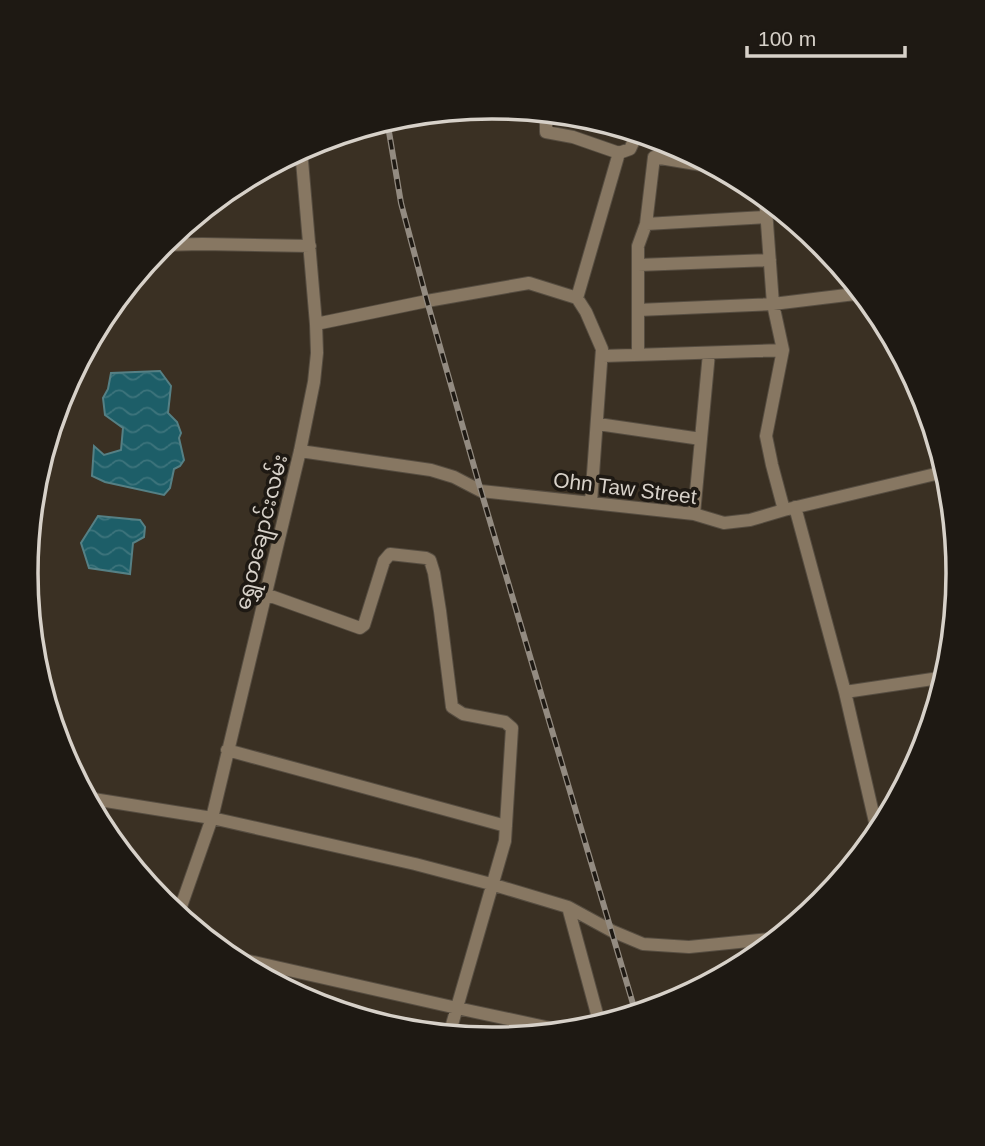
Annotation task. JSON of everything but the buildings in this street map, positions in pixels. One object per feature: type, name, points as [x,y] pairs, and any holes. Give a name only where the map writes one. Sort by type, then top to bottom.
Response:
[{"type":"street","points":[[546,122],[546,132],[684,162]]},
{"type":"street","points":[[577,298],[624,151],[631,141]]},
{"type":"street","points":[[638,355],[638,246],[646,225],[653,157]]},
{"type":"street","name":"ရွှေတချောင်းလမ်း","points":[[182,904],[212,818],[314,382],[316,324],[302,161]]},
{"type":"street","points":[[766,211],[773,304],[783,351],[766,436],[772,465],[790,509],[845,692],[874,818]]},
{"type":"street","points":[[646,225],[766,217]]},
{"type":"street","points":[[179,245],[310,246]]},
{"type":"street","points":[[638,265],[770,260]]},
{"type":"street","points":[[316,324],[530,283],[577,298],[586,312],[603,356],[591,502]]},
{"type":"street","points":[[638,310],[773,304],[850,294]]},
{"type":"street","points":[[603,356],[783,351]]},
{"type":"street","points":[[694,514],[709,353]]},
{"type":"street","points":[[598,424],[701,439]]},
{"type":"street","name":"Ohn Taw Street","points":[[300,451],[431,470],[454,477],[481,491],[694,514],[724,523],[750,520],[936,474]]},
{"type":"street","points":[[265,594],[360,628],[364,625],[384,561],[390,554],[426,558],[430,561],[434,573],[452,707],[463,714],[505,723],[512,728],[505,841],[452,1025]]},
{"type":"street","points":[[845,692],[934,679]]},
{"type":"street","points":[[227,750],[506,826]]},
{"type":"street","points":[[99,800],[212,818],[491,884],[568,907],[643,944],[689,947],[760,939]]},
{"type":"street","points":[[568,907],[597,1015]]},
{"type":"street","points":[[262,964],[535,1025]]},
{"type":"water","points":[[160,371],[171,386],[168,413],[177,422],[181,433],[179,438],[184,460],[174,469],[170,488],[164,495],[105,482],[92,476],[94,446],[104,455],[121,450],[123,428],[105,415],[103,398],[111,373]]},
{"type":"water","points":[[98,516],[140,520],[145,527],[144,537],[133,543],[130,574],[89,568],[81,543]]},
{"type":"railway","points":[[389,131],[401,203],[427,301],[633,1005]]}]
